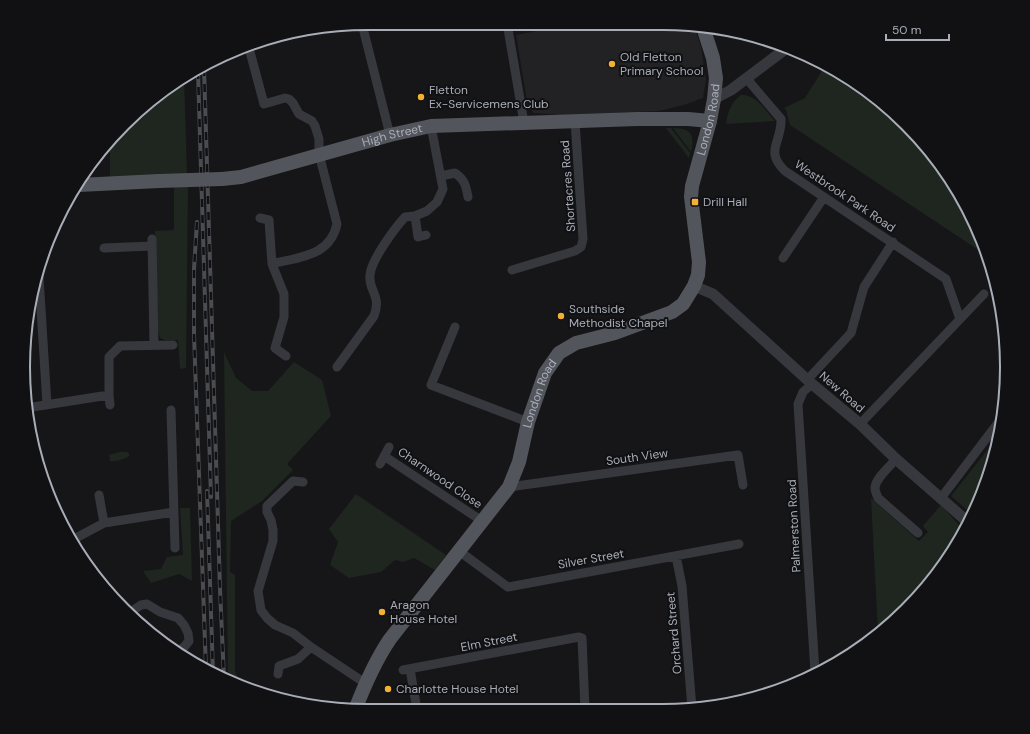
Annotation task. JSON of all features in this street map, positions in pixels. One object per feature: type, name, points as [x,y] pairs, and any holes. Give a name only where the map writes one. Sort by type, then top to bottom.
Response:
[{"type":"main road","name":"London Road","points":[[358,704],[365,683],[379,655],[390,638],[508,487],[519,462],[528,422],[545,373],[559,353],[576,343],[615,333],[672,312],[683,304],[694,286],[698,275],[699,262],[691,197],[692,186],[710,121],[714,99],[715,69],[705,33]]},
{"type":"main road","name":"High Street","points":[[84,185],[222,179],[247,175],[390,135],[431,126],[575,121],[688,119],[710,121]]},
{"type":"street","points":[[364,30],[390,135]]},
{"type":"street","points":[[508,30],[524,123]]},
{"type":"street","points":[[250,51],[264,104],[285,98],[289,99],[299,114],[312,121],[315,126],[319,154],[336,224],[335,234],[330,242],[321,250],[272,264]]},
{"type":"street","points":[[714,99],[747,79],[781,52]]},
{"type":"street","name":"Westbrook Park Road","points":[[747,79],[781,118],[781,125],[775,149],[777,164],[785,171],[893,242],[946,279],[960,319]]},
{"type":"street","name":"Shortacres Road","points":[[512,270],[575,251],[581,247],[583,239],[575,121]]},
{"type":"street","points":[[337,367],[374,316],[377,308],[377,301],[370,275],[383,245],[405,217],[414,216],[427,211],[437,202],[443,189],[431,126]]},
{"type":"street","points":[[441,176],[456,173],[462,177],[465,182],[468,197]]},
{"type":"street","points":[[783,258],[824,197]]},
{"type":"street","points":[[414,216],[418,237],[426,236]]},
{"type":"street","points":[[260,218],[269,220],[272,264],[284,294],[284,317],[275,348],[286,356]]},
{"type":"street","points":[[104,248],[152,242],[154,345]]},
{"type":"street","name":"Palmerston Road","points":[[815,668],[798,404],[803,392],[810,382],[851,333],[864,287],[893,242]]},
{"type":"street","points":[[40,283],[47,405]]},
{"type":"street","name":"New Road","points":[[694,286],[713,294],[964,518]]},
{"type":"street","points":[[860,424],[984,294]]},
{"type":"street","points":[[455,327],[431,385],[528,422]]},
{"type":"street","points":[[110,406],[109,358],[120,346],[172,345]]},
{"type":"street","points":[[33,407],[110,395]]},
{"type":"street","points":[[171,410],[176,548]]},
{"type":"street","points":[[941,498],[995,427]]},
{"type":"street","name":"Charnwood Close","points":[[389,447],[382,460],[482,521]]},
{"type":"street","name":"South View","points":[[508,487],[738,455],[743,485]]},
{"type":"street","points":[[896,459],[877,482],[875,489],[876,493],[878,498],[918,533]]},
{"type":"street","points":[[303,482],[293,481],[267,506],[267,512],[271,520],[273,530],[273,541],[258,591],[261,610],[275,625],[293,633],[311,647],[365,683]]},
{"type":"street","points":[[99,495],[104,522]]},
{"type":"street","points":[[76,538],[104,522],[174,512]]},
{"type":"street","name":"Silver Street","points":[[459,551],[508,587],[739,544]]},
{"type":"street","name":"Orchard Street","points":[[676,556],[682,586],[692,702]]},
{"type":"street","points":[[134,610],[141,605],[147,604],[160,612],[178,618],[188,633],[189,641],[182,648]]},
{"type":"street","name":"Elm Street","points":[[414,704],[406,670],[578,637],[582,638],[585,704]]},
{"type":"street","points":[[277,667],[298,659],[311,647]]},
{"type":"shaded area","name":"Old Fletton Primary School","points":[[541,30],[663,30],[696,32],[701,47],[706,80],[703,98],[684,105],[659,111],[561,115],[534,113],[528,107],[516,35]]},
{"type":"shaded area","points":[[822,70],[850,87],[885,114],[916,145],[943,180],[965,218],[979,250],[790,125],[786,110],[784,108],[805,98]]},
{"type":"shaded area","points":[[184,84],[187,176],[110,178],[110,150],[145,114]]},
{"type":"shaded area","points":[[741,95],[746,95],[756,100],[775,121],[726,124],[730,108]]},
{"type":"shaded area","points":[[666,128],[671,128],[690,153],[689,158]]},
{"type":"shaded area","points":[[673,128],[684,129],[690,133],[692,136],[691,152]]},
{"type":"shaded area","points":[[188,186],[186,368],[180,369],[178,340],[165,340],[160,338],[158,331],[155,231],[174,230],[174,187]]},
{"type":"shaded area","points":[[224,352],[236,378],[252,391],[268,391],[294,362],[322,380],[331,416],[287,464],[293,470],[262,501],[231,521],[230,572],[235,575],[235,671],[238,678],[228,673]]},
{"type":"shaded area","points":[[991,445],[982,475],[968,510],[951,496]]},
{"type":"shaded area","points":[[120,452],[129,453],[129,456],[120,460],[110,461],[109,455]]},
{"type":"shaded area","points":[[356,494],[446,555],[435,570],[414,558],[403,562],[395,560],[381,572],[349,578],[330,565],[338,542],[329,529]]},
{"type":"shaded area","points":[[871,498],[919,541],[928,532],[923,526],[941,505],[959,525],[955,536],[930,572],[916,589],[878,626]]},
{"type":"shaded area","points":[[180,508],[190,508],[192,581],[179,574],[151,583],[143,571],[161,569],[167,557],[183,555]]},
{"type":"railway","points":[[204,72],[224,672]]},
{"type":"railway","points":[[198,75],[211,497]]},
{"type":"railway","points":[[197,222],[194,269],[194,335],[206,663]]},
{"type":"railway","points":[[207,491],[213,666]]},
{"type":"place","name":"Old Fletton Primary School","points":[[612,64]]},
{"type":"place","name":"Fletton Ex-Servicemens Club","points":[[421,97]]},
{"type":"place","name":"Drill Hall","points":[[695,202]]},
{"type":"place","name":"Southside Methodist Chapel","points":[[561,316]]},
{"type":"place","name":"Aragon House Hotel","points":[[382,612]]},
{"type":"place","name":"Charlotte House Hotel","points":[[388,689]]}]
